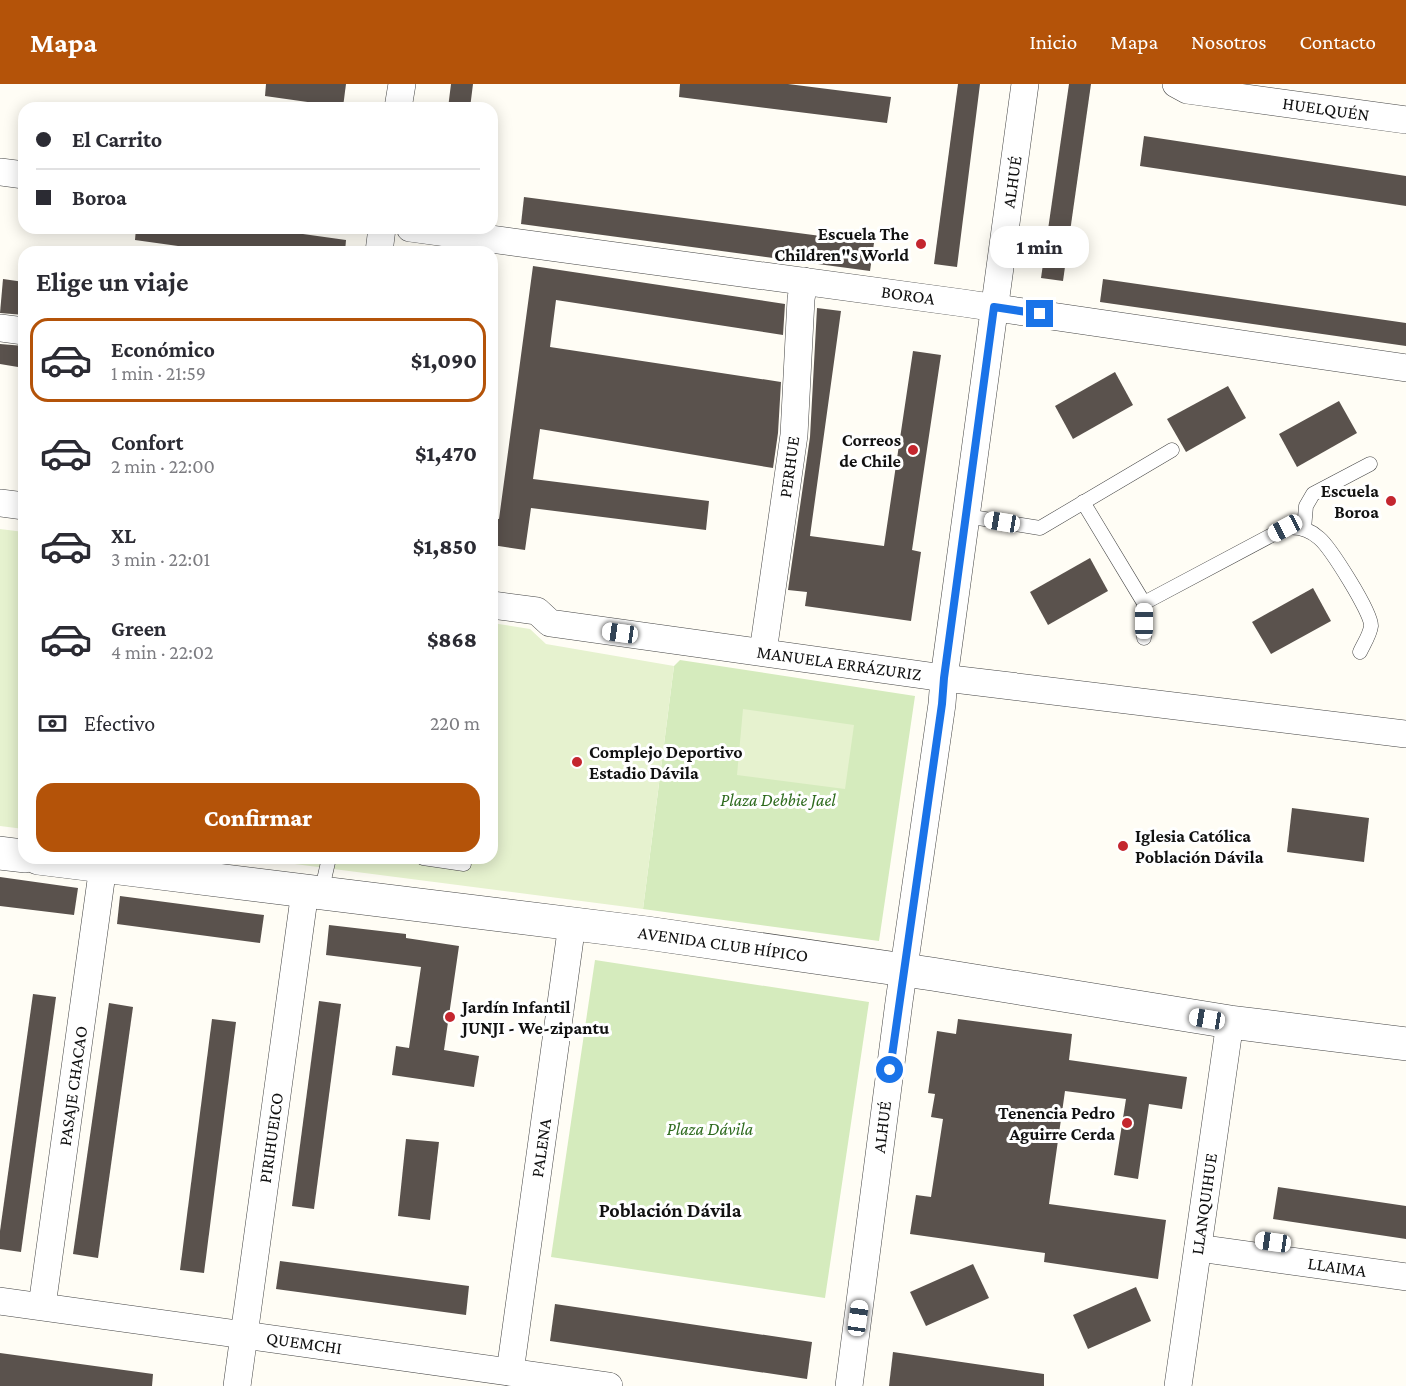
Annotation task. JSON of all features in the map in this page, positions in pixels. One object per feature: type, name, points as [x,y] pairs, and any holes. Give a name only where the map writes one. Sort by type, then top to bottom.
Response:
[{"type":"street","points":[[399,102],[402,84]]},
{"type":"street","name":"ALHUÉ","points":[[849,1386],[903,970],[942,704],[1025,84]]},
{"type":"street","name":"HUELQUÉN","points":[[1176,84],[1187,90],[1406,120]]},
{"type":"street","points":[[0,172],[18,175]]},
{"type":"street","name":"BOROA","points":[[455,234],[994,307],[1406,368]]},
{"type":"street","name":"PERHUE","points":[[763,652],[794,435],[801,299],[804,281]]},
{"type":"street","points":[[0,328],[18,330]]},
{"type":"street","points":[[0,504],[18,506]]},
{"type":"street","name":"MANUELA ERRÁZURIZ","points":[[498,605],[537,611],[550,623],[944,678],[1406,734]]},
{"type":"street","points":[[0,853],[18,855]]},
{"type":"street","name":"AVENIDA CLUB HÍPICO","points":[[88,864],[572,924],[903,970],[1230,1023],[1406,1044]]},
{"type":"street","name":"PASAJE CHACAO","points":[[42,1306],[104,866]]},
{"type":"street","name":"PIRIHUEICO","points":[[237,1386],[313,892]]},
{"type":"street","name":"PALENA","points":[[510,1372],[572,924]]},
{"type":"street","name":"LLANQUIHUE","points":[[1178,1386],[1230,1023]]},
{"type":"street","name":"LLAIMA","points":[[1199,1240],[1406,1260]]},
{"type":"street","name":"LLAIMA","points":[[1199,1240],[1406,1276]]},
{"type":"street","name":"QUEMCHI","points":[[0,1300],[244,1335],[456,1375],[510,1372],[609,1386]]},
{"type":"lane","points":[[966,516],[1040,528],[1172,450]]},
{"type":"lane","points":[[1304,529],[1306,506],[1313,494],[1370,464]]},
{"type":"lane","points":[[1083,502],[1144,603],[1144,638]]},
{"type":"lane","points":[[1144,603],[1285,528],[1295,526],[1320,538],[1343,570],[1366,610],[1371,626],[1360,652]]},
{"type":"lane","points":[[313,892],[326,864]]},
{"type":"green space","points":[[0,529],[18,531],[18,828],[0,826]]},
{"type":"green space","name":"Complejo Deportivo Estadio Dávila","points":[[498,624],[530,629],[546,644],[674,666],[643,909],[294,864],[498,864]]},
{"type":"green space","name":"Plaza Debbie Jael","points":[[680,660],[915,696],[879,941],[643,909],[674,666]]},
{"type":"green space","points":[[743,709],[854,725],[845,789],[737,775]]},
{"type":"green space","name":"Plaza Dávila","points":[[595,960],[869,1002],[825,1298],[551,1257]]},
{"type":"building","points":[[266,84],[346,84],[344,102],[308,102],[265,96]]},
{"type":"building","points":[[451,84],[473,84],[471,102],[449,102]]},
{"type":"building","points":[[680,84],[788,84],[891,97],[887,123],[679,97]]},
{"type":"building","points":[[958,84],[980,84],[957,267],[934,264]]},
{"type":"building","points":[[1069,84],[1091,84],[1063,281],[1041,278]]},
{"type":"building","points":[[1144,136],[1406,176],[1406,206],[1140,166]]},
{"type":"building","points":[[524,197],[874,243],[870,271],[521,224]]},
{"type":"building","points":[[136,234],[303,234],[346,240],[346,246],[178,246],[135,240]]},
{"type":"building","points":[[533,266],[785,304],[783,335],[556,300],[550,347],[781,382],[773,468],[540,429],[533,479],[709,501],[706,530],[531,508],[525,550],[498,546],[499,519]]},
{"type":"building","points":[[3,279],[18,281],[18,314],[0,313]]},
{"type":"building","points":[[1103,279],[1406,323],[1406,346],[1100,302]]},
{"type":"building","points":[[817,308],[841,311],[810,536],[884,546],[913,351],[941,355],[912,550],[921,552],[911,621],[805,606],[807,592],[788,590],[810,437]]},
{"type":"building","points":[[0,344],[18,346],[18,367],[0,364]]},
{"type":"building","points":[[1115,372],[1133,405],[1073,439],[1055,406]]},
{"type":"building","points":[[1228,386],[1246,418],[1186,452],[1167,419]]},
{"type":"building","points":[[1339,401],[1357,433],[1297,467],[1279,434]]},
{"type":"building","points":[[1090,558],[1108,591],[1048,625],[1030,592]]},
{"type":"building","points":[[1313,588],[1331,621],[1271,654],[1252,622]]},
{"type":"building","points":[[1292,808],[1369,818],[1364,862],[1287,852]]},
{"type":"building","points":[[0,877],[78,888],[74,915],[0,906]]},
{"type":"building","points":[[120,896],[264,915],[260,943],[117,924]]},
{"type":"building","points":[[329,925],[406,934],[406,938],[459,946],[444,1050],[479,1056],[474,1087],[392,1075],[396,1046],[409,1048],[421,967],[326,955]]},
{"type":"building","points":[[33,994],[56,997],[21,1252],[0,1249],[0,1231]]},
{"type":"building","points":[[319,1001],[341,1004],[314,1209],[292,1206]]},
{"type":"building","points":[[109,1003],[133,1007],[98,1258],[73,1254]]},
{"type":"building","points":[[212,1019],[236,1022],[204,1273],[180,1270]]},
{"type":"building","points":[[958,1019],[1072,1034],[1069,1060],[1187,1077],[1182,1109],[1149,1104],[1138,1179],[1114,1175],[1126,1099],[1065,1091],[1049,1204],[1166,1220],[1158,1279],[1044,1262],[1045,1253],[910,1234],[916,1195],[931,1197],[943,1119],[931,1117],[935,1094],[928,1093],[937,1031],[956,1034]]},
{"type":"building","points":[[406,1139],[439,1142],[430,1220],[398,1216]]},
{"type":"building","points":[[1278,1187],[1406,1206],[1406,1239],[1273,1219]]},
{"type":"building","points":[[280,1261],[469,1286],[466,1315],[276,1289]]},
{"type":"building","points":[[973,1264],[989,1298],[926,1326],[910,1292]]},
{"type":"building","points":[[1136,1287],[1151,1321],[1088,1349],[1073,1315]]},
{"type":"building","points":[[555,1304],[812,1342],[807,1379],[550,1341]]},
{"type":"building","points":[[893,1352],[1044,1374],[1044,1386],[889,1386]]},
{"type":"building","points":[[0,1353],[153,1374],[152,1386],[0,1386]]},
{"type":"place","name":"Escuela The Children\"s World","points":[[921,244]]},
{"type":"place","name":"Correos de Chile","points":[[913,450]]},
{"type":"place","name":"Escuela Boroa","points":[[1391,501]]},
{"type":"place","name":"Complejo Deportivo Estadio Dávila","points":[[577,762]]},
{"type":"place","name":"Iglesia Católica Población Dávila","points":[[1123,846]]},
{"type":"place","name":"Jardín Infantil JUNJI - We-zipantu","points":[[450,1017]]},
{"type":"place","name":"Tenencia Pedro Aguirre Cerda","points":[[1127,1123]]},
{"type":"district","name":"Población Dávila","points":[[670,1210]]},
{"type":"route","points":[[890,1070],[942,704],[994,307],[1040,314]]}]
